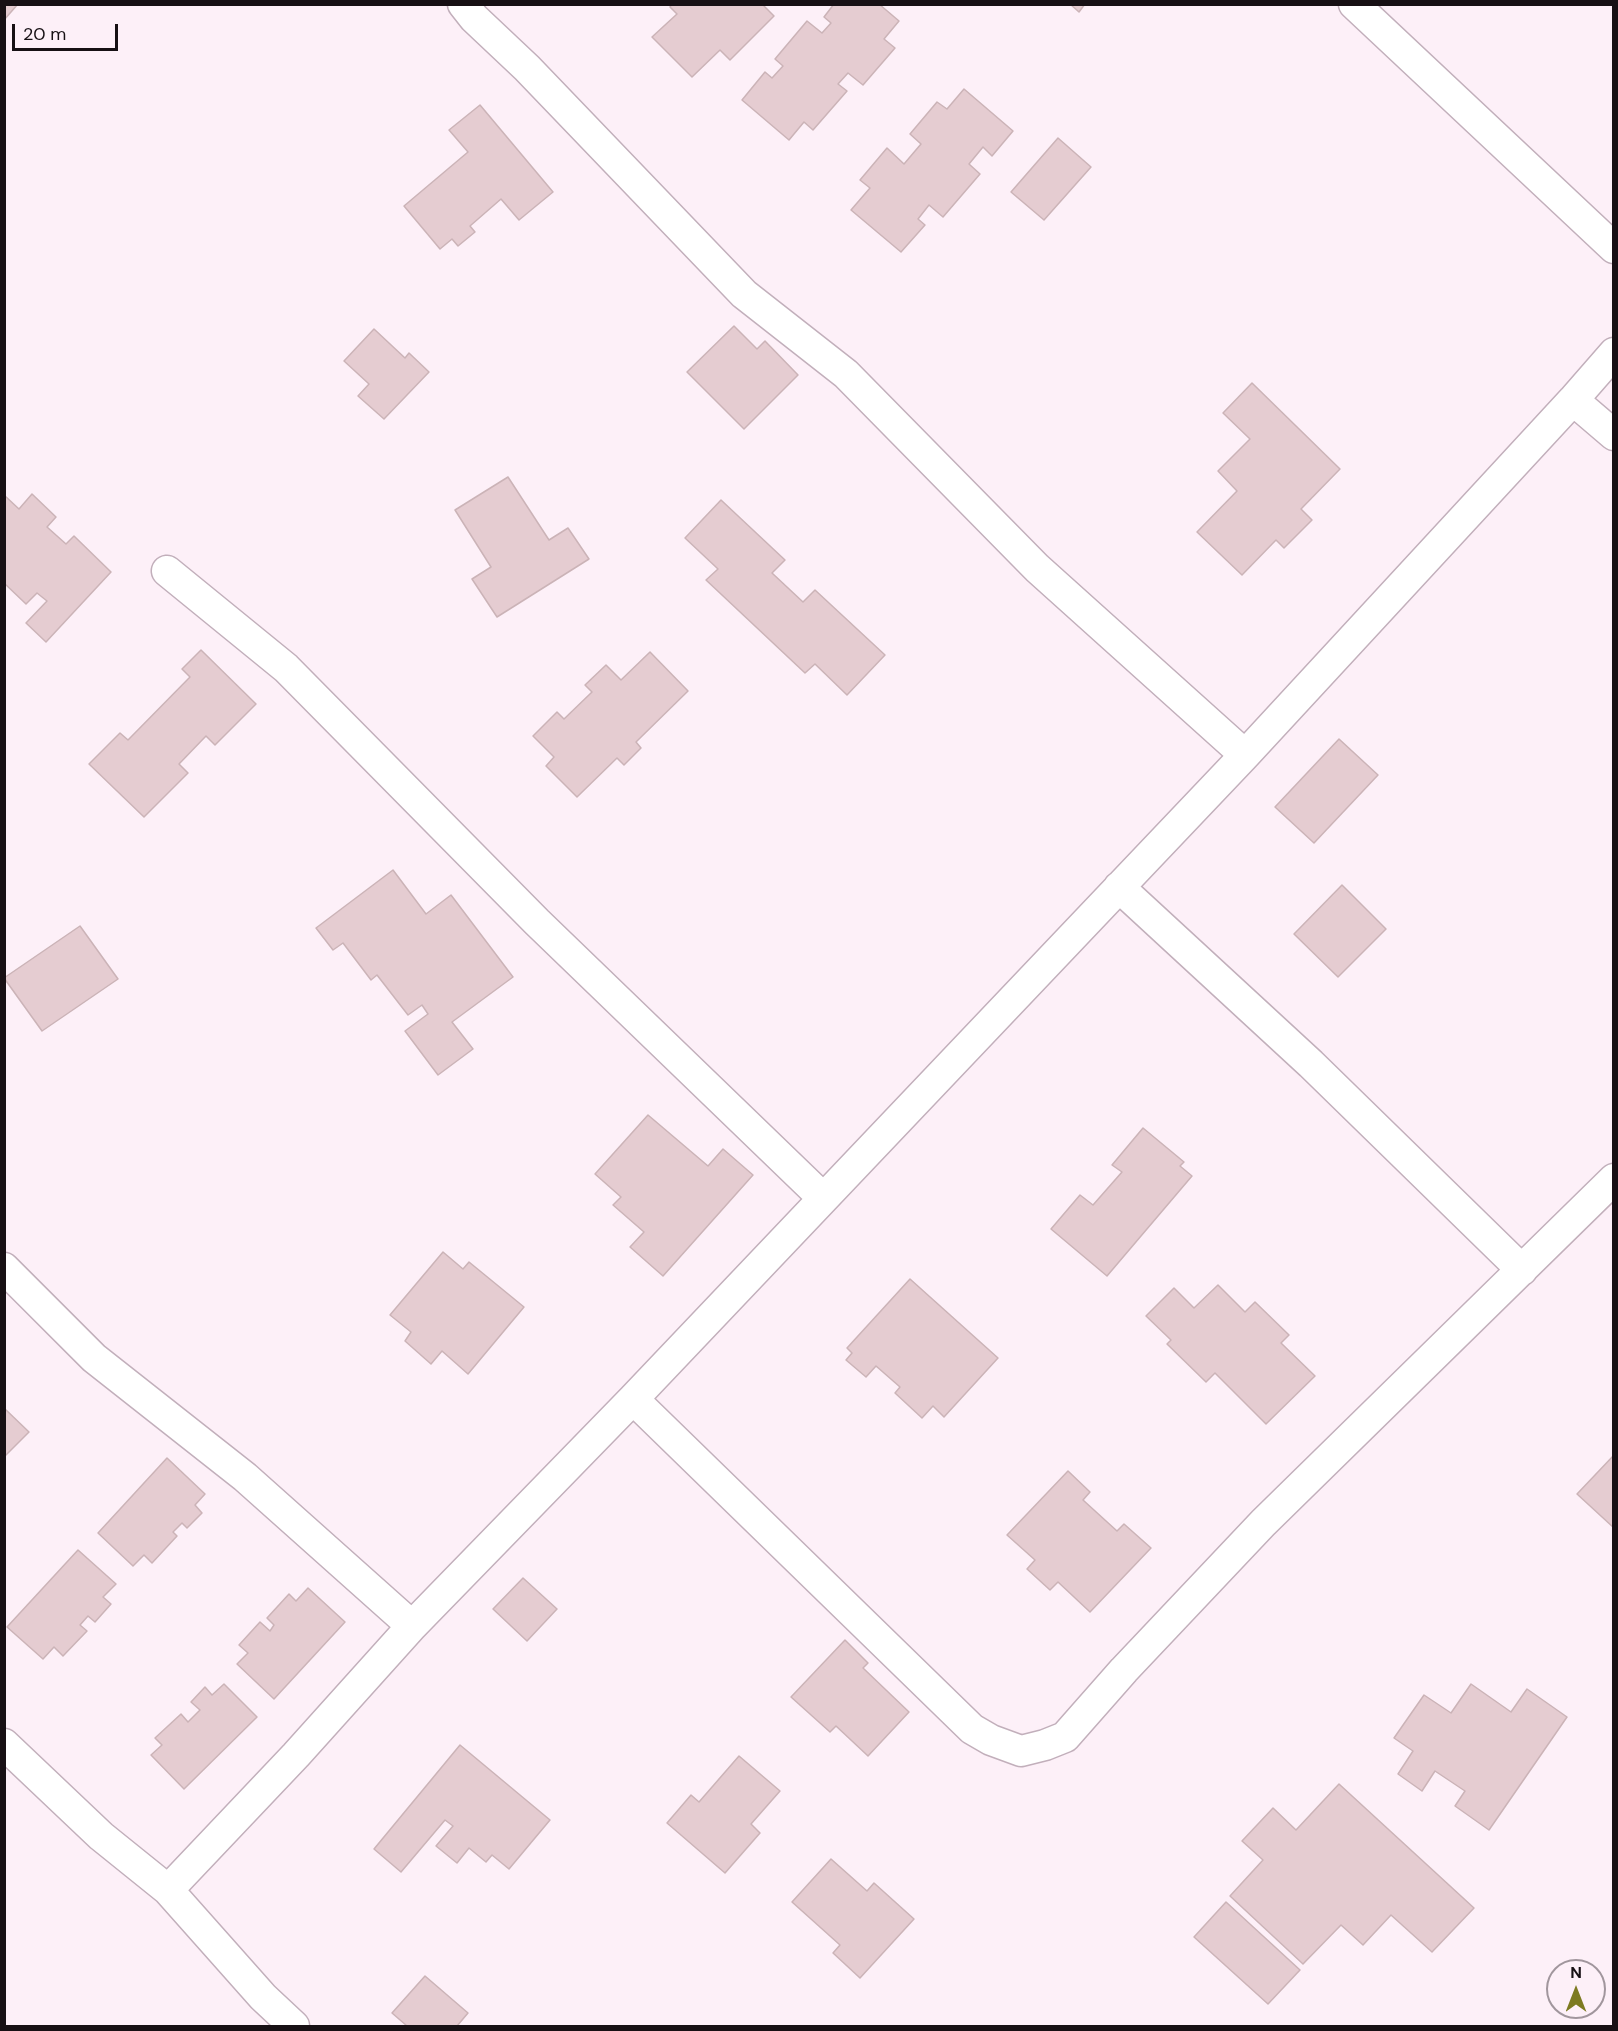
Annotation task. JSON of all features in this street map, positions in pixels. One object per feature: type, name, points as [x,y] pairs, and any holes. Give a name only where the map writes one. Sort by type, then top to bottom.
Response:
[{"type":"street","points":[[463,4],[474,18],[535,76],[744,294],[846,374],[1037,568],[1245,755]]},
{"type":"street","points":[[1354,4],[1614,248]]},
{"type":"street","points":[[168,1890],[296,1755],[412,1626],[633,1399],[1245,755],[1614,353]]},
{"type":"street","points":[[1573,400],[1614,435]]},
{"type":"street","points":[[167,571],[286,668],[537,922],[823,1198]]},
{"type":"street","points":[[1119,887],[1311,1064],[1522,1270]]},
{"type":"street","points":[[633,1399],[972,1729],[991,1740],[1021,1750],[1045,1745],[1065,1737],[1124,1670],[1263,1523],[1614,1179]]},
{"type":"street","points":[[4,1268],[94,1358],[245,1476],[412,1626]]},
{"type":"street","points":[[4,1744],[101,1836],[168,1890],[263,1997],[294,2026]]},
{"type":"building","points":[[4,4],[18,4],[4,20]]},
{"type":"building","points":[[672,4],[765,4],[764,6],[774,16],[730,60],[720,50],[692,77],[652,37],[677,14],[670,7]]},
{"type":"building","points":[[834,4],[879,4],[899,21],[884,39],[895,48],[863,85],[848,73],[838,84],[847,91],[813,130],[804,122],[789,140],[742,100],[765,72],[772,78],[783,66],[775,59],[807,21],[822,33],[831,23],[824,17]]},
{"type":"building","points":[[1070,4],[1085,4],[1079,12]]},
{"type":"building","points":[[964,89],[1013,131],[992,156],[983,147],[969,164],[980,174],[943,217],[929,205],[918,219],[925,225],[901,252],[851,210],[870,188],[860,180],[887,148],[904,164],[921,144],[910,134],[937,102],[947,109]]},
{"type":"building","points":[[480,105],[553,192],[519,220],[501,199],[470,226],[475,232],[458,246],[452,239],[440,249],[404,206],[468,152],[449,130]]},
{"type":"building","points":[[1058,138],[1091,167],[1044,220],[1011,192]]},
{"type":"building","points":[[734,326],[757,349],[765,341],[798,375],[744,429],[687,372]]},
{"type":"building","points":[[374,329],[405,358],[409,353],[429,372],[384,419],[358,396],[369,384],[344,361]]},
{"type":"building","points":[[1252,383],[1340,469],[1301,509],[1312,520],[1284,548],[1276,540],[1242,575],[1197,532],[1237,491],[1218,471],[1250,439],[1223,413]]},
{"type":"building","points":[[508,477],[549,540],[568,528],[589,559],[497,617],[472,579],[491,567],[455,510]]},
{"type":"building","points":[[32,494],[56,517],[47,527],[66,544],[74,536],[111,572],[46,642],[26,623],[47,601],[37,593],[26,604],[4,583],[4,495],[19,509]]},
{"type":"building","points":[[721,500],[785,560],[772,573],[803,602],[815,590],[885,655],[847,695],[815,664],[805,673],[706,580],[718,569],[685,538]]},
{"type":"building","points":[[201,650],[256,704],[215,745],[206,736],[179,764],[188,773],[144,817],[89,764],[120,733],[128,740],[190,677],[182,669]]},
{"type":"building","points":[[650,652],[688,691],[636,742],[641,748],[624,765],[617,758],[577,797],[546,766],[554,757],[533,736],[557,712],[564,719],[592,692],[585,685],[606,665],[621,680]]},
{"type":"building","points":[[1339,739],[1378,775],[1314,843],[1275,807]]},
{"type":"building","points":[[393,870],[426,914],[451,895],[513,977],[452,1022],[473,1049],[438,1075],[405,1031],[428,1014],[422,1005],[408,1015],[377,975],[371,980],[343,943],[333,950],[316,928]]},
{"type":"building","points":[[1342,885],[1386,929],[1338,977],[1294,934]]},
{"type":"building","points":[[80,926],[118,979],[42,1031],[4,978]]},
{"type":"building","points":[[648,1115],[708,1166],[723,1149],[753,1175],[663,1276],[630,1247],[644,1232],[613,1205],[621,1197],[595,1174]]},
{"type":"building","points":[[1143,1128],[1184,1162],[1180,1166],[1192,1176],[1107,1276],[1051,1229],[1080,1195],[1093,1205],[1122,1172],[1112,1165]]},
{"type":"building","points":[[443,1252],[463,1269],[469,1262],[524,1307],[468,1374],[442,1351],[431,1364],[405,1341],[411,1332],[390,1315]]},
{"type":"building","points":[[910,1279],[998,1358],[944,1417],[933,1406],[922,1418],[895,1393],[900,1387],[876,1366],[866,1377],[846,1360],[852,1353],[847,1348]]},
{"type":"building","points":[[1218,1285],[1245,1312],[1255,1302],[1289,1335],[1281,1343],[1315,1376],[1266,1424],[1215,1373],[1206,1382],[1167,1344],[1171,1340],[1146,1316],[1174,1288],[1194,1308]]},
{"type":"building","points":[[4,1408],[29,1432],[4,1457]]},
{"type":"building","points":[[1614,1455],[1614,1528],[1577,1494]]},
{"type":"building","points":[[167,1458],[205,1494],[195,1505],[202,1513],[187,1528],[182,1523],[173,1532],[177,1536],[152,1563],[144,1555],[133,1566],[98,1533]]},
{"type":"building","points":[[1068,1471],[1090,1492],[1083,1500],[1117,1531],[1124,1524],[1151,1548],[1090,1612],[1058,1582],[1050,1590],[1027,1569],[1035,1560],[1007,1535]]},
{"type":"building","points":[[78,1550],[116,1584],[103,1597],[111,1604],[95,1622],[88,1616],[80,1625],[87,1631],[63,1656],[54,1647],[43,1659],[7,1627]]},
{"type":"building","points":[[523,1578],[557,1609],[527,1641],[493,1609]]},
{"type":"building","points":[[308,1588],[345,1622],[274,1699],[237,1664],[248,1653],[239,1645],[260,1622],[270,1631],[274,1625],[267,1618],[289,1594],[296,1601]]},
{"type":"building","points":[[845,1640],[868,1663],[863,1668],[909,1712],[868,1756],[836,1726],[830,1732],[791,1697]]},
{"type":"building","points":[[224,1684],[257,1717],[184,1789],[151,1755],[162,1745],[155,1738],[181,1714],[188,1722],[200,1710],[191,1702],[205,1687],[212,1695]]},
{"type":"building","points":[[1471,1684],[1511,1712],[1527,1689],[1567,1717],[1489,1830],[1455,1806],[1465,1791],[1435,1771],[1422,1791],[1398,1774],[1413,1751],[1394,1738],[1424,1695],[1451,1713]]},
{"type":"building","points":[[460,1745],[550,1820],[509,1869],[492,1855],[486,1862],[469,1848],[457,1863],[436,1846],[453,1826],[445,1820],[401,1872],[374,1849]]},
{"type":"building","points":[[739,1756],[780,1791],[751,1824],[760,1833],[725,1873],[667,1823],[691,1795],[699,1802]]},
{"type":"building","points":[[1339,1784],[1474,1908],[1432,1952],[1391,1915],[1363,1945],[1341,1925],[1303,1964],[1230,1896],[1263,1860],[1242,1841],[1273,1808],[1296,1830]]},
{"type":"building","points":[[831,1859],[867,1891],[874,1883],[914,1919],[860,1978],[833,1953],[840,1945],[792,1902]]},
{"type":"building","points":[[1226,1902],[1300,1970],[1268,2004],[1194,1937]]},
{"type":"building","points":[[425,1976],[468,2013],[457,2026],[407,2026],[392,2013]]}]
